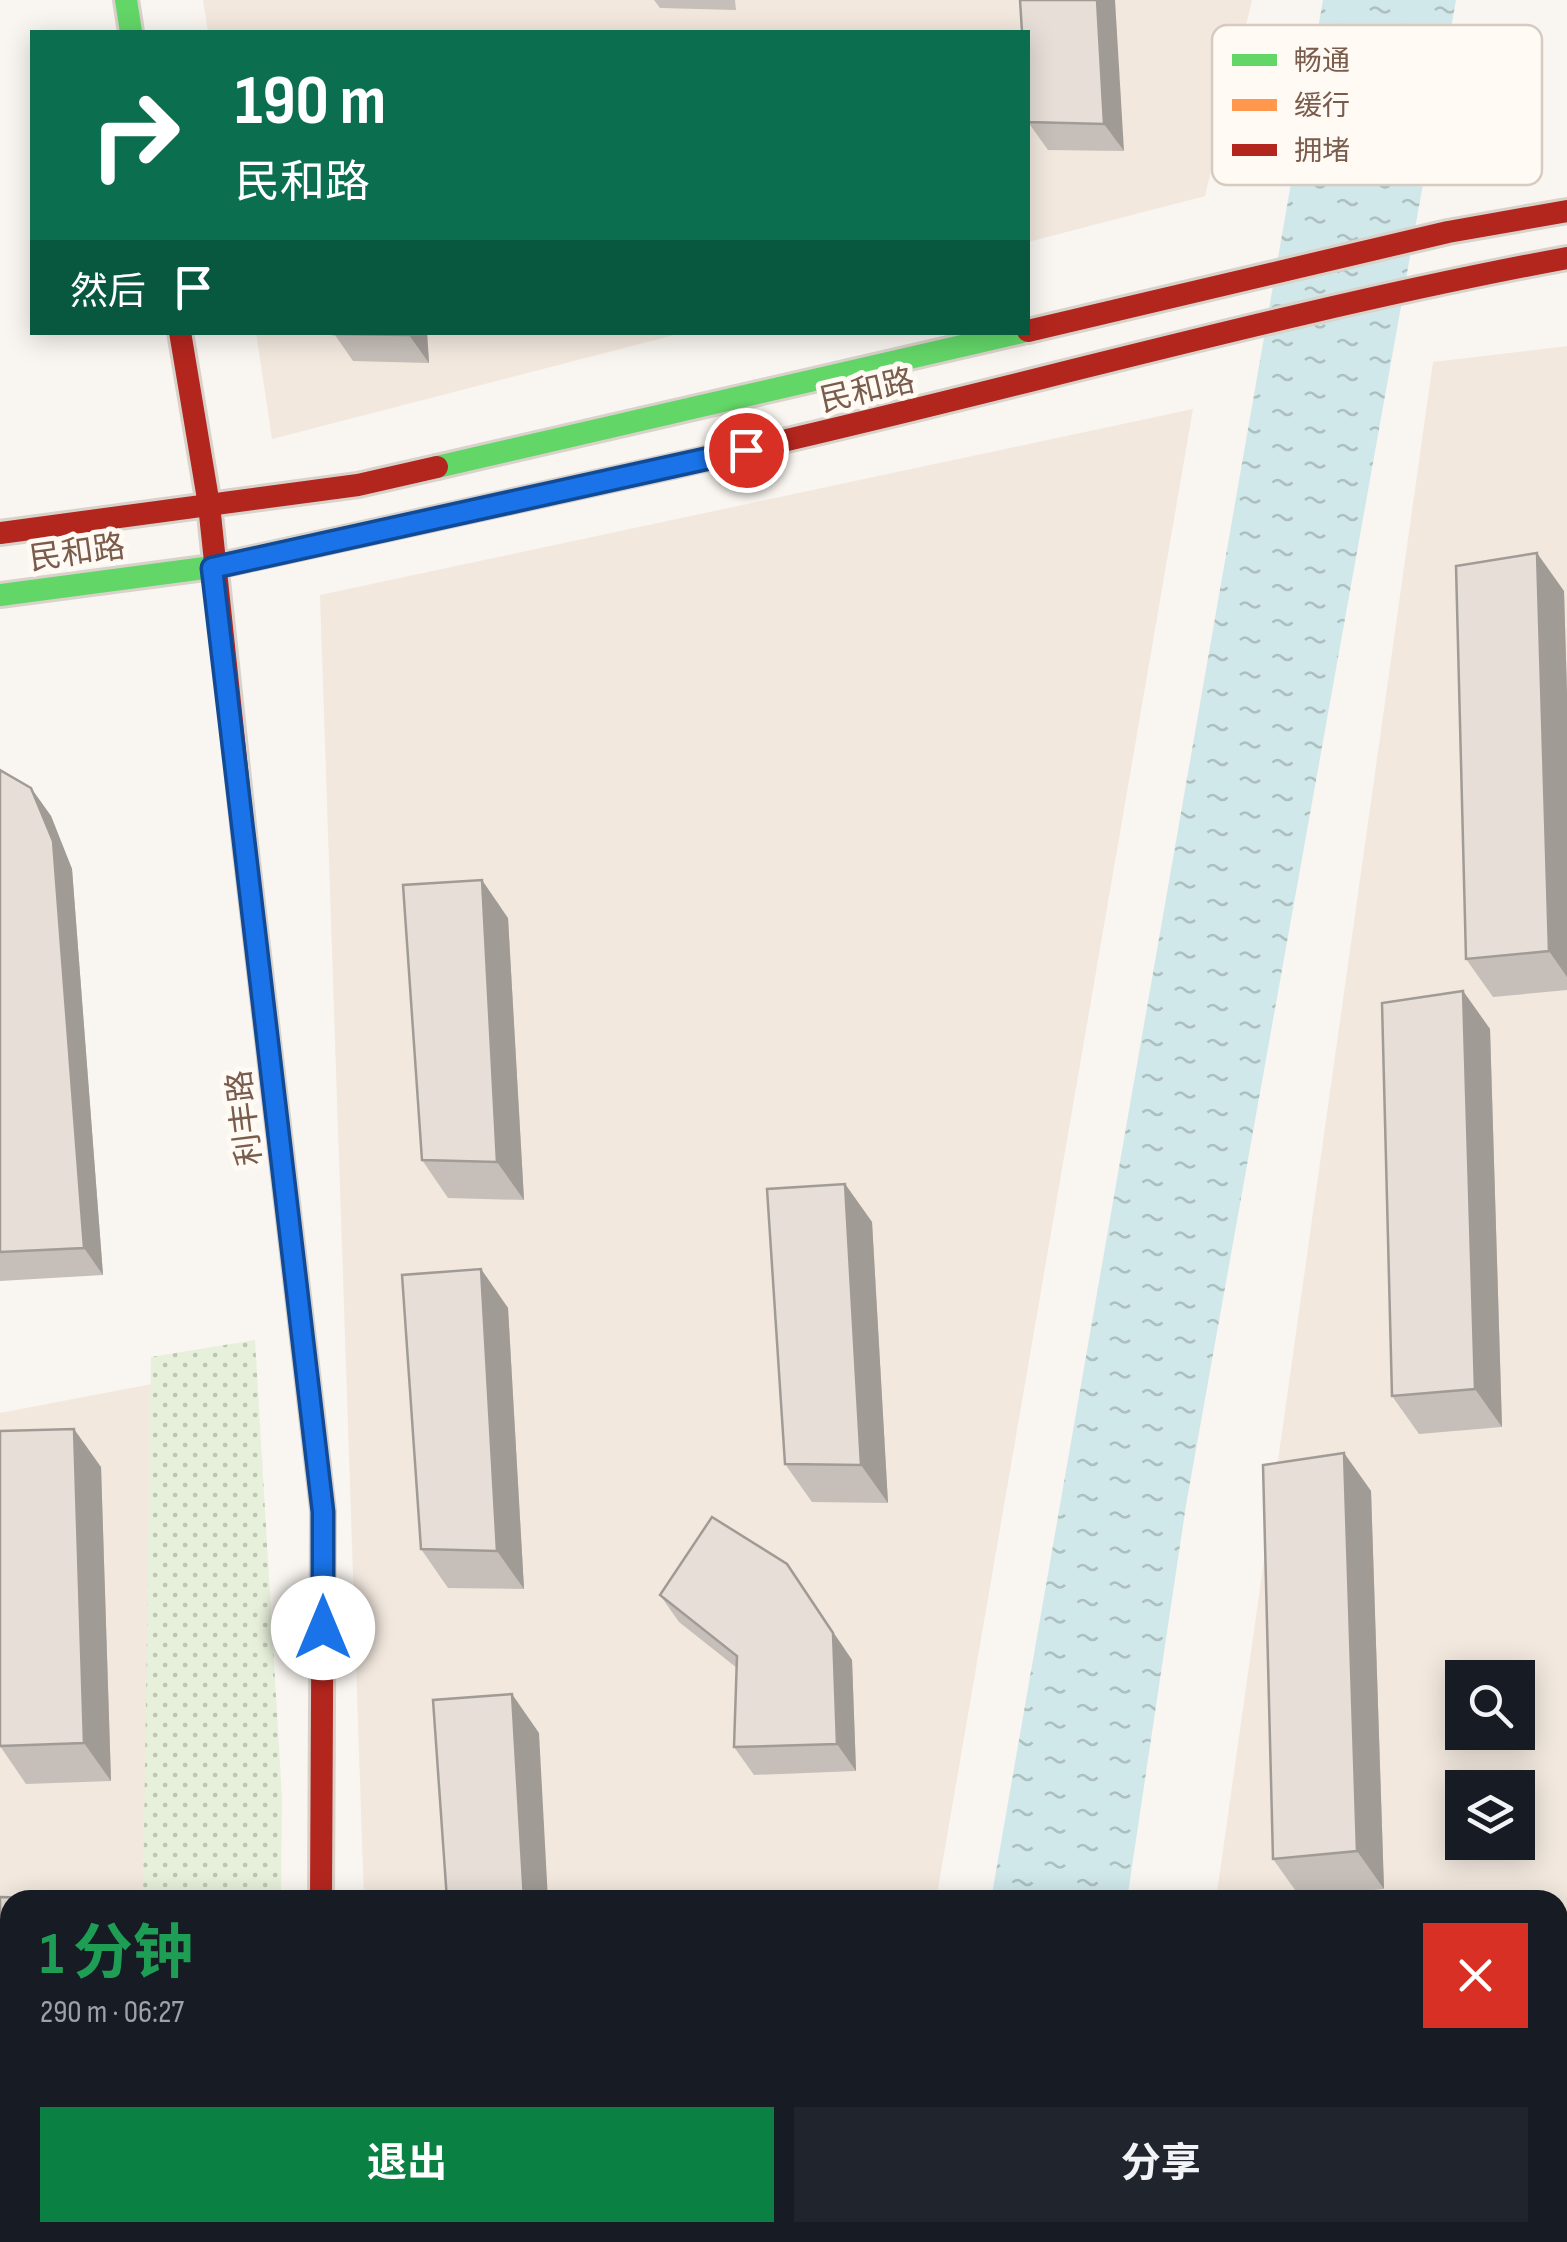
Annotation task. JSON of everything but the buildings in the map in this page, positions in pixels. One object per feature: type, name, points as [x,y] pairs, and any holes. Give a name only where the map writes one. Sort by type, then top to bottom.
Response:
[{"type":"main road","points":[[126,0],[131,30]]},
{"type":"main road","name":"民和路","points":[[1030,331],[1429,236],[1567,212]]},
{"type":"main road","name":"民和路","points":[[0,596],[212,568],[900,417],[1444,281],[1567,258]]},
{"type":"main road","name":"利丰路","points":[[181,335],[209,505],[212,568],[323,1512],[322,1890]]},
{"type":"main road","name":"民和路","points":[[0,533],[358,485],[1012,335]]},
{"type":"shaded area","points":[[203,0],[1252,0],[1246,25],[1212,25],[1212,167],[1205,196],[1030,241],[1030,30],[208,30]]},
{"type":"shaded area","points":[[256,335],[674,335],[272,439]]},
{"type":"shaded area","points":[[1567,346],[1567,1890],[1217,1890],[1433,362]]},
{"type":"shaded area","points":[[1193,409],[938,1890],[364,1890],[320,595]]},
{"type":"shaded area","points":[[220,1371],[202,1890],[0,1890],[0,1413]]},
{"type":"green space","points":[[255,1340],[282,1798],[281,1890],[143,1890],[151,1357]]},
{"type":"water","points":[[1323,0],[1456,0],[1452,25],[1319,25]]},
{"type":"water","points":[[1291,185],[1423,185],[1186,1505],[1128,1890],[993,1890]]},
{"type":"traffic: fast","points":[[126,0],[131,30]]},
{"type":"traffic: fast","points":[[437,467],[1009,335]]},
{"type":"traffic: fast","points":[[0,595],[212,567],[673,466]]},
{"type":"traffic: fast","points":[[245,844],[318,1467]]},
{"type":"traffic: jam","points":[[1030,331],[1448,232],[1567,211]]},
{"type":"traffic: jam","points":[[673,466],[1342,305],[1567,258]]},
{"type":"traffic: jam","points":[[181,335],[209,505],[245,844]]},
{"type":"traffic: jam","points":[[0,533],[358,485],[437,467]]},
{"type":"traffic: jam","points":[[318,1467],[323,1511],[321,1890]]},
{"type":"route","points":[[323,1628],[323,1512],[212,568],[746,450]]}]
